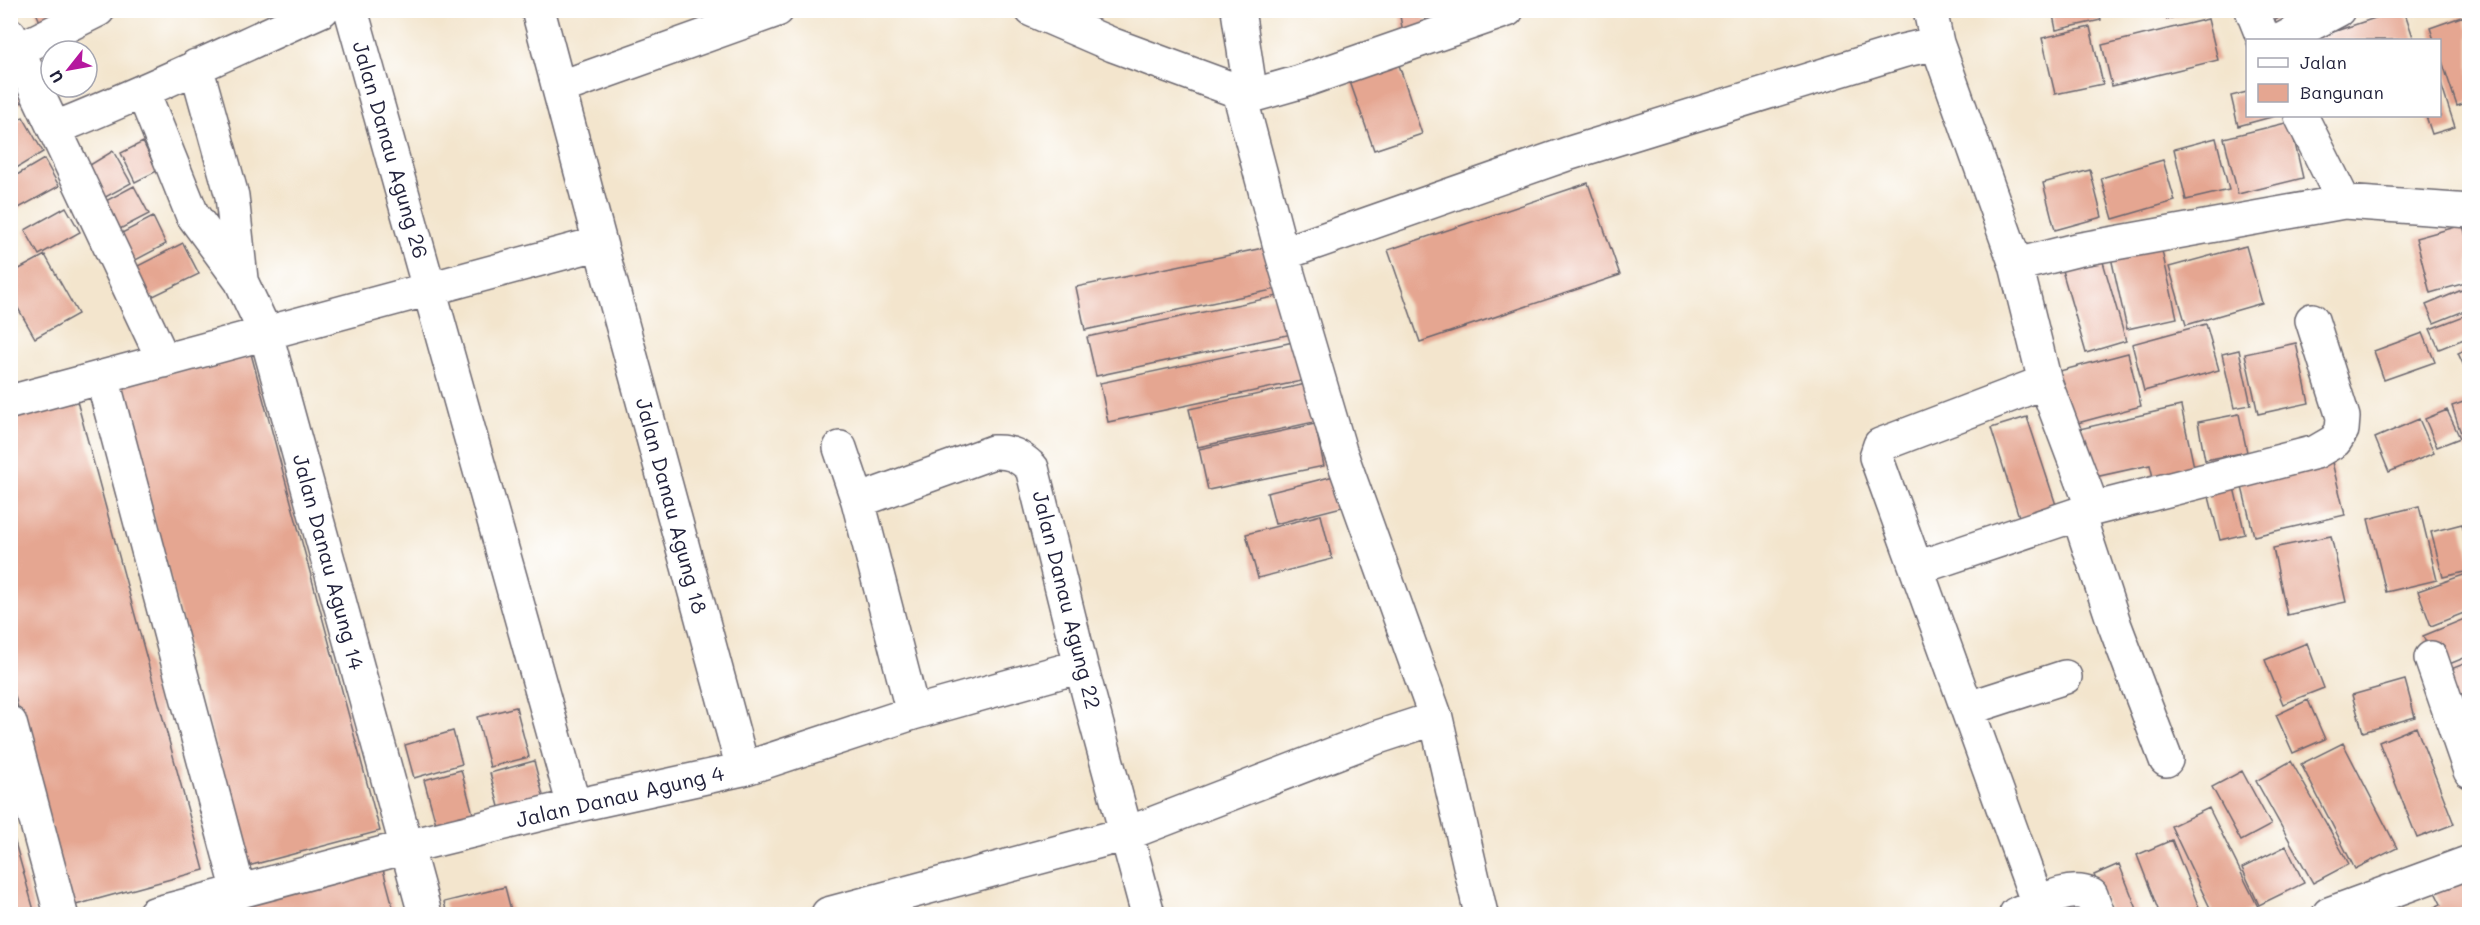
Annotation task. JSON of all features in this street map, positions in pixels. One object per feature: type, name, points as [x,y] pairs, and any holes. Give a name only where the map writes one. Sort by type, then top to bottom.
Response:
[{"type":"street","points":[[98,10],[14,43],[164,361]]},
{"type":"street","points":[[68,123],[143,92],[322,10]]},
{"type":"street","name":"Jalan Danau Agung 26","points":[[351,10],[574,806]]},
{"type":"street","name":"Jalan Danau Agung 18","points":[[538,10],[743,769]]},
{"type":"street","points":[[558,88],[777,10]]},
{"type":"street","points":[[1032,10],[1113,45],[1245,94],[1300,82],[1506,11]]},
{"type":"street","points":[[1238,10],[1245,94],[1282,254],[1340,451],[1436,718],[1481,915]]},
{"type":"street","points":[[1930,10],[1937,43],[2016,265],[2045,382],[2085,512],[2115,626],[2166,760]]},
{"type":"street","points":[[2252,10],[2264,39]]},
{"type":"street","points":[[2283,39],[2338,10]]},
{"type":"street","points":[[1282,254],[1567,154],[1890,55],[1937,43]]},
{"type":"street","name":"Jalan Danau Agung 14","points":[[196,66],[232,196],[241,281]]},
{"type":"street","name":"Jalan Danau Agung 14","points":[[143,92],[192,214],[241,281],[266,334],[425,915]]},
{"type":"street","points":[[2302,117],[2344,202]]},
{"type":"street","points":[[2016,265],[2076,250],[2344,202],[2469,211]]},
{"type":"street","points":[[10,402],[600,243]]},
{"type":"street","points":[[1917,568],[2085,512],[2224,474],[2305,455],[2335,441],[2342,430],[2343,417],[2312,320]]},
{"type":"street","points":[[102,378],[239,892]]},
{"type":"street","points":[[2045,382],[1880,445],[1876,457],[1969,708],[2027,909],[2066,892],[2079,890],[2091,895],[2098,915]]},
{"type":"street","points":[[840,448],[858,501],[913,712]]},
{"type":"street","name":"Jalan Danau Agung 22","points":[[858,501],[993,453],[1008,451],[1020,456],[1032,468],[1081,666],[1148,915]]},
{"type":"street","points":[[2431,658],[2469,771]]},
{"type":"street","name":"Jalan Danau Agung 4","points":[[154,915],[406,847],[574,806],[743,769],[913,712],[1081,666]]},
{"type":"street","points":[[1969,708],[2065,677]]},
{"type":"street","points":[[828,915],[1126,834],[1375,738],[1436,718]]},
{"type":"street","points":[[10,723],[61,915]]},
{"type":"street","points":[[2329,915],[2367,908],[2469,862]]},
{"type":"building","points":[[35,10],[71,10],[41,24]]},
{"type":"building","points":[[1399,10],[1423,10],[1427,28],[1403,33]]},
{"type":"building","points":[[2052,10],[2099,10],[2101,20],[2056,30]]},
{"type":"building","points":[[2165,10],[2198,10],[2198,11],[2167,19]]},
{"type":"building","points":[[2263,10],[2291,10],[2271,23]]},
{"type":"building","points":[[2404,10],[2414,39],[2312,39]]},
{"type":"building","points":[[2464,16],[2469,32],[2469,102],[2457,106],[2441,58],[2441,39],[2434,39],[2430,28]]},
{"type":"building","points":[[2208,19],[2218,60],[2112,86],[2102,45]]},
{"type":"building","points":[[2090,27],[2103,84],[2055,94],[2042,38]]},
{"type":"building","points":[[1397,59],[1422,134],[1374,150],[1348,76]]},
{"type":"building","points":[[10,78],[24,101],[10,109]]},
{"type":"building","points":[[2441,84],[2455,127],[2432,134],[2426,117],[2441,117]]},
{"type":"building","points":[[2246,92],[2246,117],[2271,117],[2238,126],[2231,96]]},
{"type":"building","points":[[23,117],[43,152],[10,172],[10,125]]},
{"type":"building","points":[[2290,122],[2303,178],[2238,194],[2224,138]]},
{"type":"building","points":[[2216,138],[2229,190],[2186,200],[2174,149]]},
{"type":"building","points":[[143,142],[157,171],[135,182],[121,153]]},
{"type":"building","points":[[113,151],[131,183],[102,199],[85,168]]},
{"type":"building","points":[[44,159],[59,186],[17,209],[10,197],[10,179]]},
{"type":"building","points":[[2163,160],[2175,201],[2113,219],[2101,178]]},
{"type":"building","points":[[2090,170],[2102,217],[2055,230],[2043,183]]},
{"type":"building","points":[[1588,183],[1620,275],[1420,342],[1388,250]]},
{"type":"building","points":[[134,186],[149,214],[116,231],[102,203]]},
{"type":"building","points":[[66,207],[80,232],[39,255],[25,230]]},
{"type":"building","points":[[153,217],[166,244],[130,263],[116,236]]},
{"type":"building","points":[[2463,225],[2469,248],[2469,282],[2430,293],[2416,238]]},
{"type":"building","points":[[2160,242],[2177,318],[2127,329],[2110,253]]},
{"type":"building","points":[[183,243],[199,274],[145,300],[130,270]]},
{"type":"building","points":[[2246,246],[2262,303],[2186,325],[2169,267]]},
{"type":"building","points":[[1268,247],[1277,289],[1085,330],[1076,287]]},
{"type":"building","points":[[2099,248],[2126,341],[2086,353],[2059,260]]},
{"type":"building","points":[[45,255],[78,314],[35,338],[10,294],[10,274]]},
{"type":"building","points":[[2469,287],[2469,309],[2434,323],[2426,305]]},
{"type":"building","points":[[1283,295],[1292,334],[1096,376],[1087,337]]},
{"type":"building","points":[[2469,314],[2469,337],[2439,349],[2430,329]]},
{"type":"building","points":[[2206,324],[2219,370],[2144,391],[2132,344]]},
{"type":"building","points":[[2423,333],[2435,362],[2384,380],[2374,351]]},
{"type":"building","points":[[1298,341],[1306,380],[1108,422],[1100,383]]},
{"type":"building","points":[[2296,343],[2309,403],[2258,414],[2245,354]]},
{"type":"building","points":[[2469,348],[2469,377],[2458,353]]},
{"type":"building","points":[[250,350],[380,831],[248,866],[118,386]]},
{"type":"building","points":[[2239,350],[2251,405],[2234,408],[2222,354]]},
{"type":"building","points":[[2128,353],[2141,406],[2070,425],[2056,372]]},
{"type":"building","points":[[1306,384],[1314,422],[1198,447],[1189,409]]},
{"type":"building","points":[[74,390],[204,870],[72,906],[10,678],[10,407]]},
{"type":"building","points":[[2469,400],[2469,458],[2452,406]]},
{"type":"building","points":[[2181,406],[2194,467],[2153,477],[2150,465],[2086,479],[2075,430]]},
{"type":"building","points":[[2447,410],[2460,438],[2437,447],[2425,419]]},
{"type":"building","points":[[2239,414],[2247,452],[2205,460],[2198,422]]},
{"type":"building","points":[[2027,417],[2057,508],[2020,520],[1991,428]]},
{"type":"building","points":[[2419,419],[2434,453],[2389,472],[2375,438]]},
{"type":"building","points":[[1315,424],[1324,466],[1208,490],[1199,449]]},
{"type":"building","points":[[2331,458],[2345,515],[2254,536],[2240,479]]},
{"type":"building","points":[[1334,476],[1342,507],[1275,524],[1267,493]]},
{"type":"building","points":[[2232,479],[2245,534],[2220,540],[2206,485]]},
{"type":"building","points":[[2419,506],[2437,580],[2386,592],[2368,519]]},
{"type":"building","points":[[1321,515],[1332,559],[1258,578],[1246,534]]},
{"type":"building","points":[[2462,524],[2469,554],[2469,571],[2443,577],[2431,532]]},
{"type":"building","points":[[2331,536],[2346,602],[2287,615],[2273,548]]},
{"type":"building","points":[[2469,573],[2469,611],[2431,626],[2418,591]]},
{"type":"building","points":[[2469,617],[2469,656],[2437,669],[2423,636]]},
{"type":"building","points":[[2307,643],[2324,688],[2283,704],[2265,660]]},
{"type":"building","points":[[2469,662],[2469,700],[2451,707],[2438,674]]},
{"type":"building","points":[[2405,680],[2415,717],[2363,732],[2352,695]]},
{"type":"building","points":[[2308,700],[2325,739],[2293,753],[2276,715]]},
{"type":"building","points":[[516,707],[529,757],[490,767],[477,717]]},
{"type":"building","points":[[2416,727],[2454,824],[2417,838],[2379,742]]},
{"type":"building","points":[[453,731],[462,764],[414,778],[405,745]]},
{"type":"building","points":[[2343,743],[2397,848],[2355,869],[2301,764]]},
{"type":"building","points":[[534,761],[545,803],[501,814],[490,773]]},
{"type":"building","points":[[2291,761],[2349,864],[2313,883],[2256,781]]},
{"type":"building","points":[[461,770],[475,821],[438,831],[424,780]]},
{"type":"building","points":[[2242,771],[2271,825],[2241,841],[2212,787]]},
{"type":"building","points":[[2209,808],[2258,907],[2243,914],[2213,914],[2171,826]]},
{"type":"building","points":[[11,828],[35,914],[10,914]]},
{"type":"building","points":[[2172,840],[2202,914],[2153,914],[2159,912],[2137,855]]},
{"type":"building","points":[[2286,846],[2304,883],[2259,905],[2242,868]]},
{"type":"building","points":[[381,862],[395,914],[187,914]]},
{"type":"building","points":[[2119,864],[2139,914],[2110,914],[2094,875]]},
{"type":"building","points":[[2467,875],[2469,914],[2420,914],[2441,904],[2434,890]]},
{"type":"building","points":[[505,887],[512,914],[447,914],[444,902]]},
{"type":"building","points":[[2081,906],[2083,914],[2056,914]]}]
